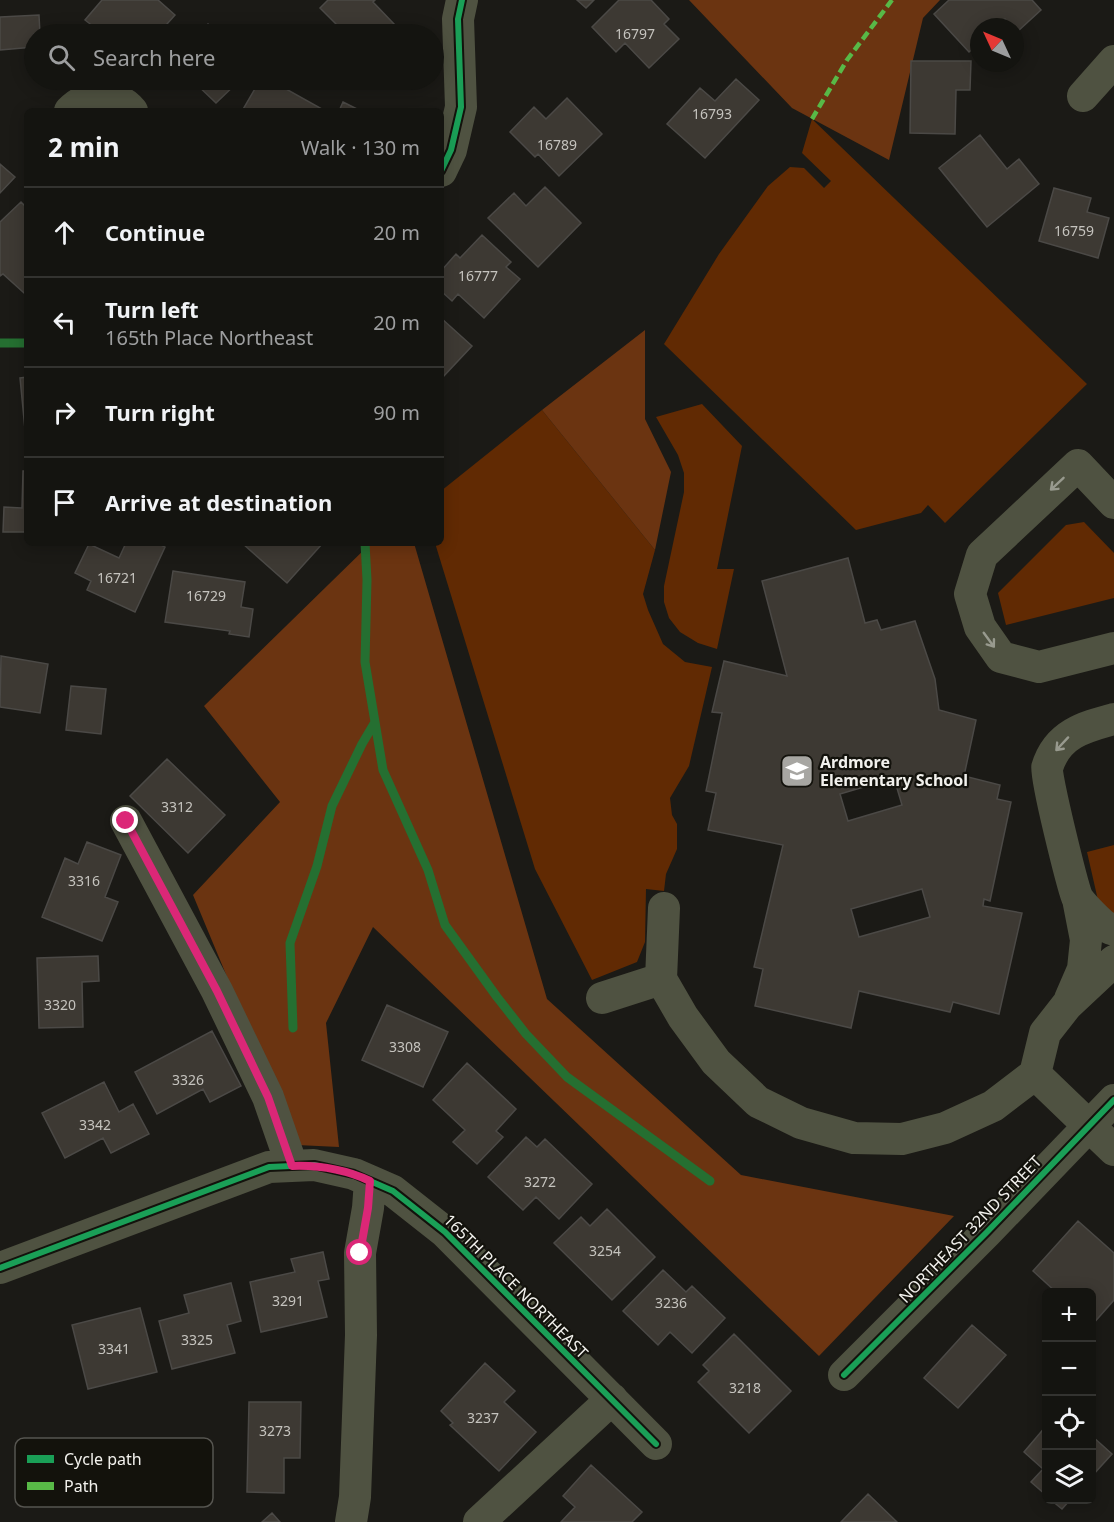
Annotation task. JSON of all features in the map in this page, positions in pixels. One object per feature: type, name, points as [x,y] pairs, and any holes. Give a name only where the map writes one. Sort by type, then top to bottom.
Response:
[{"type":"street","points":[[444,165],[452,150],[461,107],[458,19],[462,0]]},
{"type":"street","points":[[1083,96],[1114,61]]},
{"type":"street","points":[[73,108],[88,98],[103,97],[117,99],[130,108]]},
{"type":"street","points":[[1114,503],[1078,465],[982,555],[970,594],[980,627],[1001,657],[1039,667],[1114,648]]},
{"type":"street","points":[[1067,1005],[1083,969],[1086,940],[1046,770],[1054,752],[1064,740],[1084,728],[1114,719]]},
{"type":"street","points":[[126,821],[217,991],[268,1097],[292,1166]]},
{"type":"street","points":[[1078,899],[1102,924],[1114,930]]},
{"type":"street","points":[[664,908],[661,978],[683,1017],[716,1062],[758,1102],[801,1123],[854,1138],[902,1139],[945,1128],[993,1106],[1035,1074],[1045,1034],[1067,1005],[1114,961]]},
{"type":"street","points":[[602,998],[661,978]]},
{"type":"street","points":[[1035,1074],[1114,1150]]},
{"type":"street","name":"NORTHEAST 32ND STREET","points":[[844,1375],[1114,1100]]},
{"type":"street","name":"165TH PLACE NORTHEAST","points":[[0,1268],[269,1167],[314,1165],[354,1174],[393,1191],[445,1232],[656,1444]]},
{"type":"street","points":[[351,1522],[355,1497],[360,1253],[370,1181]]},
{"type":"street","points":[[479,1522],[612,1399]]},
{"type":"shaded area","points":[[689,0],[940,0],[923,18],[889,160],[792,108]]},
{"type":"shaded area","points":[[812,119],[1087,384],[945,523],[928,505],[921,513],[856,530],[664,344],[719,254],[768,186],[790,167],[804,168],[824,188],[831,181],[802,153]]},
{"type":"shaded area","points":[[645,330],[645,419],[671,472],[655,550],[542,410]]},
{"type":"shaded area","points":[[702,404],[742,446],[717,569],[734,569],[717,649],[698,643],[680,632],[669,618],[664,602],[664,586],[684,492],[684,473],[678,455],[656,417]]},
{"type":"shaded area","points":[[542,410],[655,550],[643,594],[663,644],[685,662],[712,667],[689,766],[670,798],[672,815],[677,824],[677,849],[666,874],[664,891],[646,889],[645,942],[637,962],[592,980],[535,869],[436,546],[444,546],[444,489]]},
{"type":"shaded area","points":[[1084,522],[1114,553],[1114,598],[1006,625],[998,593],[1066,525]]},
{"type":"shaded area","points":[[368,546],[415,546],[547,999],[741,1175],[954,1216],[819,1356],[373,927],[326,1023],[339,1147],[297,1145],[193,895],[280,802],[204,706]]},
{"type":"shaded area","points":[[1114,845],[1114,921],[1100,909],[1087,852]]},
{"type":"building","points":[[102,0],[158,0],[175,15],[167,24],[90,24],[85,20]]},
{"type":"building","points":[[328,0],[375,0],[373,2],[394,24],[336,24],[320,8]]},
{"type":"building","points":[[577,0],[594,0],[586,8]]},
{"type":"building","points":[[619,0],[651,0],[669,19],[664,24],[679,39],[649,68],[625,43],[616,52],[592,27]]},
{"type":"building","points":[[949,0],[1032,0],[1041,10],[1024,26],[1024,18],[970,18],[969,52],[934,14]]},
{"type":"building","points":[[39,15],[39,24],[24,24],[24,48],[0,50],[0,17]]},
{"type":"building","points":[[911,61],[970,61],[970,90],[956,90],[955,134],[910,133]]},
{"type":"building","points":[[736,79],[759,100],[705,158],[667,124],[700,88],[715,101]]},
{"type":"building","points":[[202,90],[230,90],[216,103]]},
{"type":"building","points":[[254,90],[288,90],[320,108],[244,108]]},
{"type":"building","points":[[567,98],[602,134],[559,176],[538,154],[535,157],[510,132],[534,107],[546,119]]},
{"type":"building","points":[[343,102],[355,108],[340,108]]},
{"type":"building","points":[[980,135],[1007,169],[1019,159],[1039,184],[987,227],[939,168]]},
{"type":"building","points":[[0,164],[15,177],[0,193]]},
{"type":"building","points":[[545,187],[581,223],[538,267],[488,218],[514,193],[526,206]]},
{"type":"building","points":[[1054,188],[1091,198],[1087,212],[1109,218],[1098,258],[1039,241]]},
{"type":"building","points":[[21,202],[24,205],[24,293],[3,274],[0,276],[0,222]]},
{"type":"building","points":[[482,235],[511,262],[506,267],[520,279],[484,318],[458,294],[452,301],[444,294],[444,268],[456,254],[460,258]]},
{"type":"building","points":[[444,321],[472,346],[444,376]]},
{"type":"building","points":[[24,377],[24,419],[20,378]]},
{"type":"building","points":[[24,471],[24,532],[3,532],[4,507],[22,508]]},
{"type":"building","points":[[88,546],[93,546],[119,558],[125,546],[165,547],[135,612],[87,590],[91,581],[75,573]]},
{"type":"building","points":[[245,546],[320,546],[287,583]]},
{"type":"building","points":[[848,558],[865,623],[877,620],[881,630],[915,621],[935,679],[939,710],[976,720],[964,776],[1000,785],[997,799],[1011,802],[990,901],[984,899],[983,906],[1022,913],[999,1014],[953,1002],[950,1012],[859,991],[851,1028],[755,1006],[763,969],[754,967],[783,845],[708,830],[716,793],[706,791],[722,713],[712,712],[724,661],[787,676],[762,581]],"holes":[[[894,778],[902,805],[848,821],[840,794]],[[922,889],[930,917],[859,937],[851,909]]]},
{"type":"building","points":[[173,571],[245,582],[241,607],[253,609],[249,637],[229,634],[230,631],[165,622]]},
{"type":"building","points":[[1,656],[48,664],[40,713],[0,707]]},
{"type":"building","points":[[71,686],[106,689],[101,734],[66,730]]},
{"type":"building","points":[[167,759],[225,815],[188,853],[130,796]]},
{"type":"building","points":[[87,842],[121,855],[105,897],[118,902],[102,941],[42,917],[65,858],[78,864]]},
{"type":"building","points":[[98,956],[99,981],[82,982],[83,1027],[39,1028],[37,958]]},
{"type":"building","points":[[387,1005],[448,1032],[423,1087],[362,1060]]},
{"type":"building","points":[[212,1031],[241,1086],[210,1102],[203,1089],[157,1114],[135,1072]]},
{"type":"building","points":[[467,1063],[516,1109],[496,1131],[503,1137],[477,1164],[453,1142],[465,1130],[433,1100]]},
{"type":"building","points":[[104,1082],[119,1112],[133,1104],[149,1134],[111,1153],[103,1138],[65,1158],[42,1113]]},
{"type":"building","points":[[526,1137],[537,1147],[545,1139],[592,1184],[559,1219],[536,1197],[523,1210],[488,1177]]},
{"type":"building","points":[[607,1209],[655,1257],[612,1300],[554,1243],[581,1217],[590,1226]]},
{"type":"building","points":[[1078,1221],[1114,1253],[1114,1300],[1096,1320],[1096,1288],[1052,1288],[1033,1271]]},
{"type":"building","points":[[323,1252],[329,1279],[318,1281],[327,1317],[261,1332],[250,1282],[295,1272],[291,1259]]},
{"type":"building","points":[[663,1270],[686,1292],[692,1286],[725,1318],[692,1353],[670,1332],[658,1345],[623,1311]]},
{"type":"building","points":[[231,1283],[241,1321],[227,1325],[235,1353],[172,1369],[159,1321],[189,1313],[184,1295]]},
{"type":"building","points":[[140,1308],[157,1372],[88,1389],[72,1325]]},
{"type":"building","points":[[972,1325],[1006,1355],[958,1408],[924,1378]]},
{"type":"building","points":[[734,1334],[791,1391],[749,1433],[698,1382],[709,1371],[703,1365]]},
{"type":"building","points":[[485,1363],[515,1391],[504,1402],[536,1432],[499,1471],[450,1425],[453,1423],[441,1411]]},
{"type":"building","points":[[249,1402],[301,1402],[300,1458],[284,1458],[284,1493],[247,1492]]},
{"type":"building","points":[[1042,1431],[1042,1468],[1024,1452]]},
{"type":"building","points":[[1096,1440],[1112,1454],[1096,1472]]},
{"type":"building","points":[[591,1465],[642,1512],[632,1522],[561,1522],[575,1507],[563,1496]]},
{"type":"building","points":[[1042,1470],[1042,1492],[1031,1482]]},
{"type":"building","points":[[868,1494],[897,1522],[841,1522]]},
{"type":"building","points":[[1056,1504],[1066,1504],[1062,1509]]},
{"type":"building","points":[[272,1513],[280,1522],[262,1522]]},
{"type":"waterway","points":[[0,343],[24,343]]},
{"type":"waterway","points":[[365,546],[367,580],[365,662],[383,770],[428,870],[445,925],[526,1034],[567,1077],[710,1181]]},
{"type":"waterway","points":[[293,1028],[290,943],[317,866],[332,806],[375,722]]},
{"type":"marked path","points":[[812,119],[847,60],[892,0]]},
{"type":"cycle path","points":[[444,165],[451,150],[461,107],[458,19],[462,0]]},
{"type":"cycle path","points":[[844,1375],[987,1232],[1114,1100]]},
{"type":"cycle path","points":[[0,1268],[269,1167],[314,1165],[354,1174],[393,1191],[445,1232],[656,1444]]},
{"type":"place","name":"Ardmore Elementary School","points":[[797,771]]},
{"type":"route","points":[[126,821],[217,991],[268,1097],[292,1166],[314,1165],[354,1174],[370,1181],[360,1253]]}]
